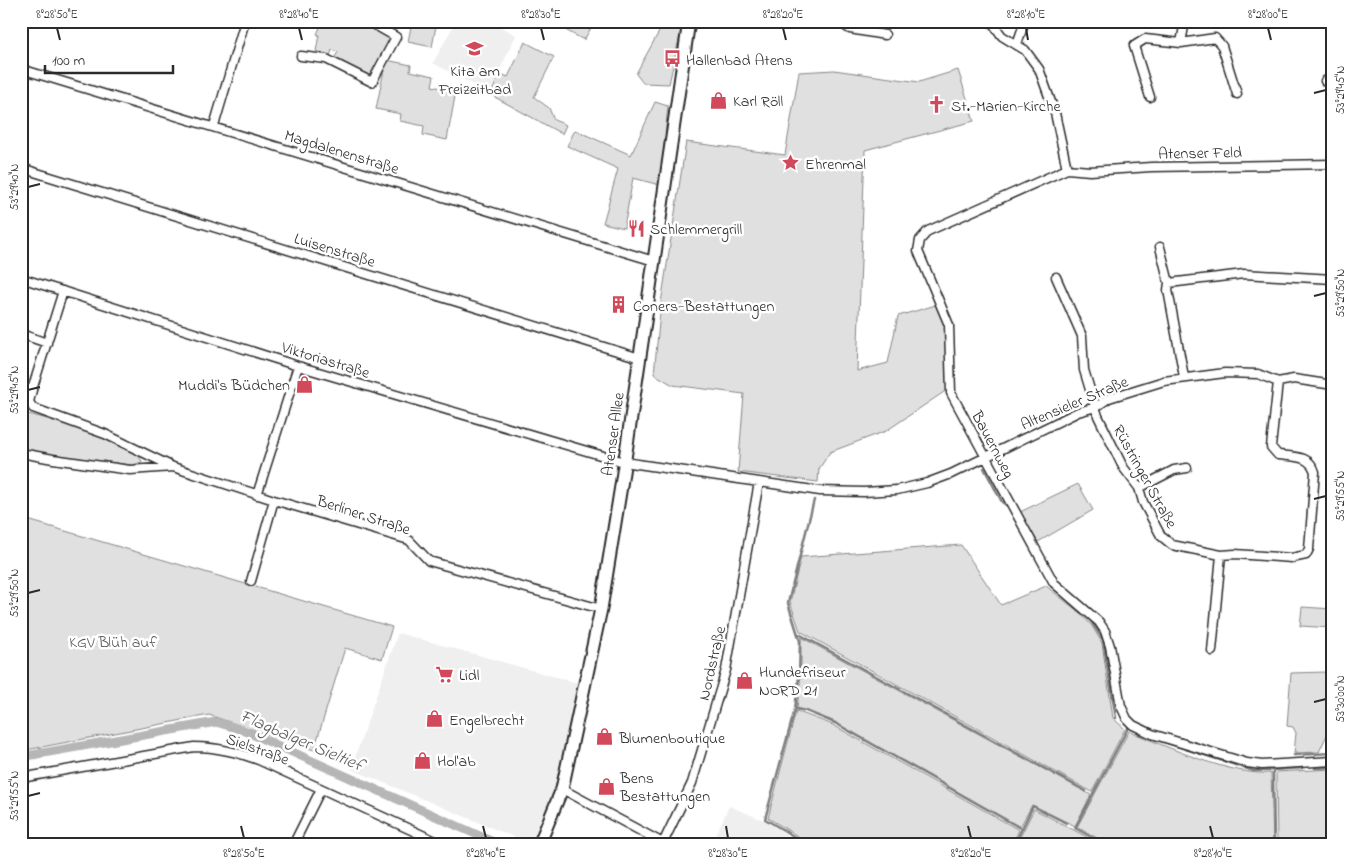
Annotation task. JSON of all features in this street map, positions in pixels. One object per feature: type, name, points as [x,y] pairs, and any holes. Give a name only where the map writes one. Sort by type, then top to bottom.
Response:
[{"type":"street","points":[[214,126],[245,21]]},
{"type":"street","points":[[301,56],[326,59],[372,82],[396,37],[368,21]]},
{"type":"street","name":"Atenser Allee","points":[[539,845],[562,789],[601,608],[690,21]]},
{"type":"street","points":[[837,21],[850,29],[885,35]]},
{"type":"street","points":[[991,21],[1002,36],[1017,44],[1039,69],[1055,113],[1067,169]]},
{"type":"street","points":[[1017,44],[1025,21]]},
{"type":"street","points":[[1181,42],[1185,21]]},
{"type":"street","points":[[1150,97],[1134,46],[1144,39],[1181,42],[1215,38],[1222,46],[1236,94]]},
{"type":"street","name":"Magdalenenstraße","points":[[21,69],[654,261]]},
{"type":"street","name":"Atenser Feld","points":[[1067,169],[1090,171],[1151,167],[1333,164]]},
{"type":"street","name":"Luisenstraße","points":[[21,168],[640,358]]},
{"type":"street","name":"Bauernweg","points":[[1067,169],[928,231],[920,240],[918,251],[949,325],[951,393],[1054,584],[1099,622],[1105,631],[1124,713],[1134,725],[1163,737],[1247,763],[1333,761]]},
{"type":"street","points":[[1160,247],[1184,378]]},
{"type":"street","points":[[1168,283],[1244,274],[1333,279]]},
{"type":"street","name":"Rüstringer Straße","points":[[1056,277],[1082,336],[1084,370],[1098,416],[1123,466],[1139,488],[1143,502],[1161,536],[1172,545],[1221,556],[1235,554],[1301,558],[1310,549],[1315,472],[1313,465],[1305,458],[1278,455],[1271,447],[1278,382]]},
{"type":"street","name":"Viktoriastraße","points":[[21,278],[298,366],[624,462]]},
{"type":"street","points":[[21,387],[32,390],[64,291]]},
{"type":"street","points":[[21,334],[47,343]]},
{"type":"street","points":[[257,495],[298,366]]},
{"type":"street","name":"Altensieler Straße","points":[[624,462],[820,491],[864,492],[897,490],[943,477],[1078,412],[1096,407],[1108,398],[1184,378],[1224,373],[1258,374],[1278,382],[1294,378],[1333,385]]},
{"type":"street","name":"Berliner Straße","points":[[32,390],[30,402],[33,408],[105,434],[173,467],[257,495],[409,540],[429,561],[601,608]]},
{"type":"street","name":"Berliner Straße","points":[[21,452],[53,459],[130,470],[173,467]]},
{"type":"street","points":[[1139,488],[1174,470],[1187,468]]},
{"type":"street","name":"Nordstraße","points":[[662,844],[692,783],[726,670],[759,482]]},
{"type":"street","points":[[250,582],[274,500]]},
{"type":"street","points":[[1212,651],[1221,556]]},
{"type":"street","name":"Sielstraße","points":[[21,778],[194,747],[215,747],[236,751],[261,761],[444,845]]},
{"type":"street","points":[[293,845],[321,789]]},
{"type":"street","points":[[562,789],[662,844]]},
{"type":"shaded area","name":"Kita am Freizeitbad","points":[[456,21],[490,21],[516,35],[489,93],[433,63]]},
{"type":"shaded area","points":[[398,633],[578,683],[558,787],[533,845],[351,769]]},
{"type":"shaded area","points":[[729,806],[763,820],[803,845],[711,845]]},
{"type":"green space","points":[[323,21],[362,21],[394,38],[372,80],[334,59],[338,52],[332,50],[330,56],[316,51],[319,35],[317,34]]},
{"type":"green space","points":[[412,21],[437,21],[432,47],[408,42]]},
{"type":"green space","points":[[559,21],[595,21],[584,40],[567,31]]},
{"type":"green space","points":[[665,21],[683,21],[669,84],[643,83],[636,74]]},
{"type":"green space","points":[[525,42],[554,57],[534,97],[549,108],[554,120],[566,125],[562,134],[491,95],[499,73],[508,77]]},
{"type":"green space","points":[[386,60],[411,65],[410,71],[434,76],[432,86],[456,91],[447,140],[423,135],[424,126],[400,121],[401,114],[376,109]]},
{"type":"green space","points":[[834,70],[919,82],[958,70],[974,121],[865,150],[857,371],[888,363],[898,316],[936,305],[945,327],[947,390],[886,431],[830,452],[819,469],[818,482],[738,472],[744,394],[673,385],[654,374],[661,303],[686,142],[785,155],[799,72]]},
{"type":"green space","points":[[655,102],[668,106],[660,185],[633,178],[624,228],[603,223],[618,169],[567,146],[575,130],[631,155]]},
{"type":"green space","points":[[21,412],[88,431],[124,446],[136,454],[142,462],[133,465],[55,456],[21,449]]},
{"type":"green space","points":[[1078,484],[1093,510],[1038,542],[1020,512]]},
{"type":"green space","name":"KGV Blüh auf","points":[[21,518],[392,627],[382,659],[345,648],[314,750],[209,715],[21,751]]},
{"type":"green space","points":[[961,545],[1001,605],[1046,586],[1079,612],[1092,626],[1102,643],[1113,718],[1125,729],[1092,792],[800,631],[790,602],[801,557]]},
{"type":"green space","points":[[1302,607],[1333,609],[1333,628],[1300,626]]},
{"type":"green space","points":[[1331,629],[1333,629],[1333,722],[1319,752],[1294,753],[1296,733],[1293,727],[1287,726],[1291,673],[1327,672]]},
{"type":"green space","points":[[801,637],[1091,795],[1075,826],[1032,805],[1020,827],[833,721],[797,708],[801,675]]},
{"type":"green space","points":[[796,711],[833,725],[1019,830],[1012,845],[812,845],[768,818]]},
{"type":"green space","points":[[1129,731],[1180,752],[1219,765],[1255,773],[1271,773],[1273,845],[1110,845],[1077,827]]},
{"type":"green space","points":[[1333,769],[1333,845],[1277,845],[1276,772]]},
{"type":"green space","points":[[1034,809],[1102,845],[1016,845]]},
{"type":"waterway","points":[[984,468],[1002,502],[1010,508]]},
{"type":"waterway","points":[[808,845],[765,819],[795,709],[799,677],[800,641],[788,603],[814,500]]},
{"type":"waterway","points":[[1035,555],[1051,586],[1058,592]]},
{"type":"waterway","points":[[1089,618],[1103,640],[1116,718]]},
{"type":"waterway","points":[[799,634],[1086,791]]},
{"type":"waterway","points":[[795,709],[806,711],[835,723],[1022,829]]},
{"type":"waterway","name":"Flagbalger Sieltief","points":[[21,757],[216,722],[243,730],[500,845]]},
{"type":"waterway","points":[[1106,845],[1075,828],[1128,728]]},
{"type":"waterway","points":[[1139,734],[1254,771],[1302,768]]},
{"type":"waterway","points":[[1294,755],[1333,753]]},
{"type":"waterway","points":[[1315,768],[1333,767]]},
{"type":"waterway","points":[[1273,770],[1274,845]]},
{"type":"waterway","points":[[1014,845],[1033,806],[1066,823]]},
{"type":"place","name":"Kita am Freizeitbad","points":[[475,49]]},
{"type":"place","name":"Hallenbad Atens","points":[[672,59]]},
{"type":"place","name":"Karl Röll","points":[[719,100]]},
{"type":"place","name":"St.-Marien-Kirche","points":[[937,105]]},
{"type":"place","name":"Ehrenmal","points":[[791,163]]},
{"type":"place","name":"Schlemmergrill","points":[[636,228]]},
{"type":"place","name":"Coners-Bestattungen","points":[[619,305]]},
{"type":"place","name":"Muddi's Büdchen","points":[[304,384]]},
{"type":"place","name":"Lidl","points":[[445,674]]},
{"type":"place","name":"Hundefriseur NORD 21","points":[[745,680]]},
{"type":"place","name":"Engelbrecht","points":[[435,719]]},
{"type":"place","name":"Blumenboutique","points":[[605,737]]},
{"type":"place","name":"Hol'ab","points":[[423,760]]},
{"type":"place","name":"Bens Bestattungen","points":[[606,786]]}]
